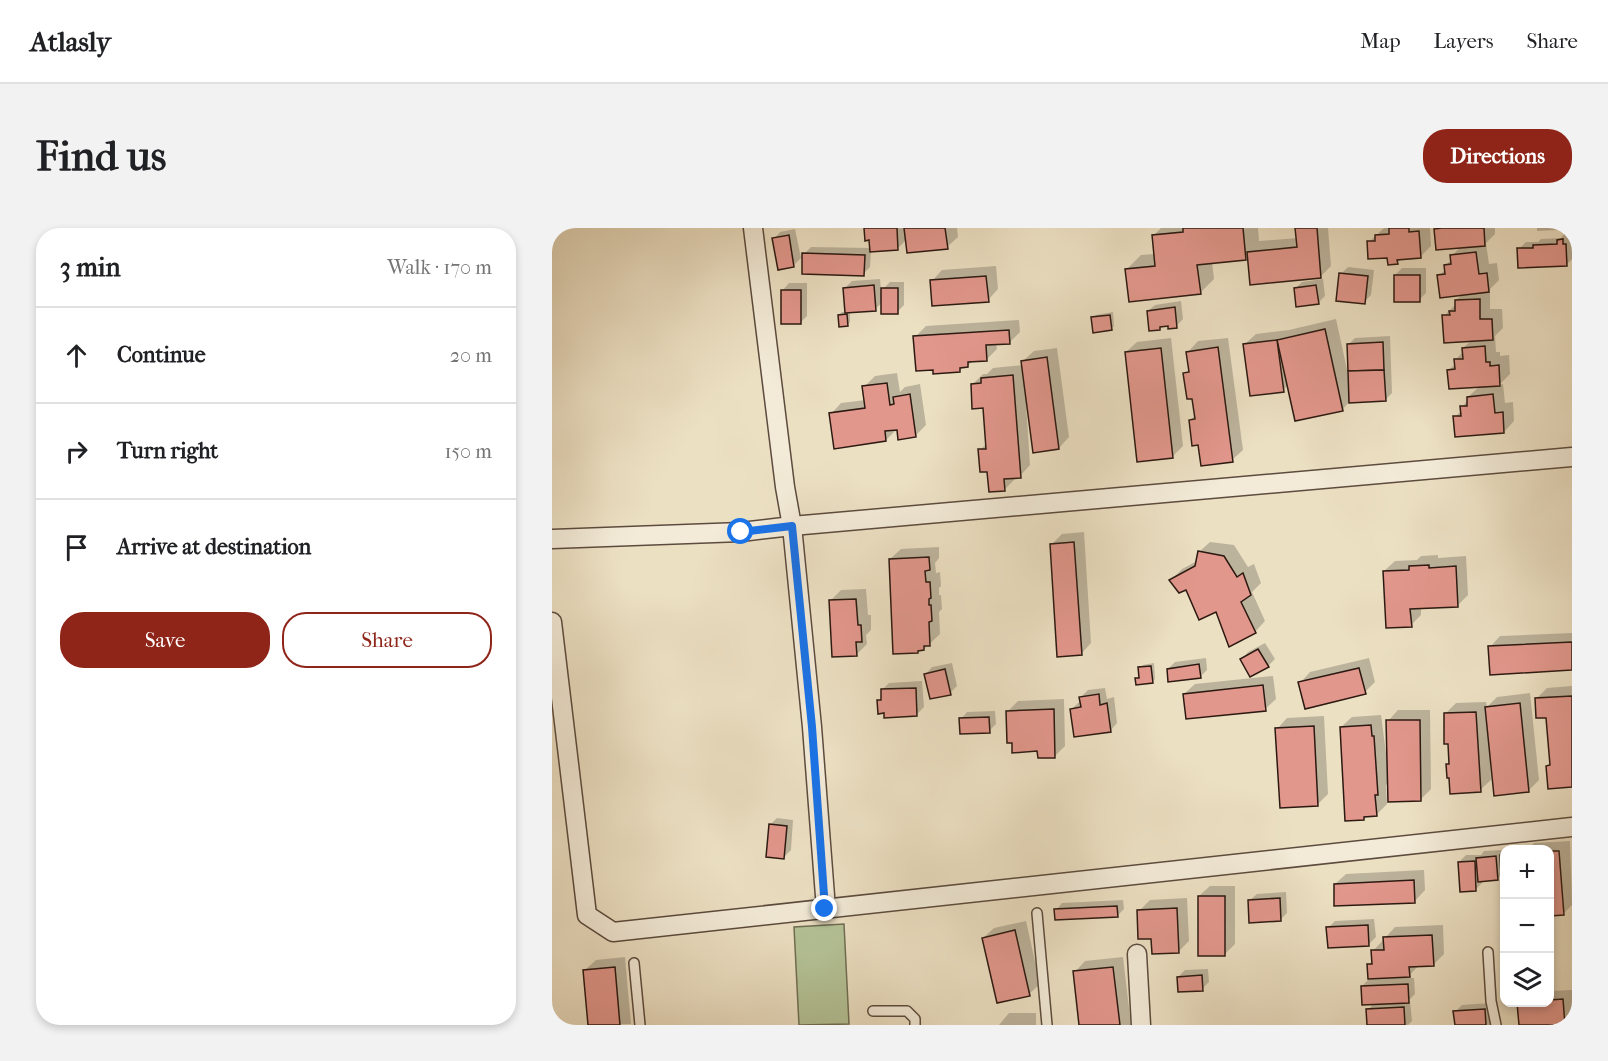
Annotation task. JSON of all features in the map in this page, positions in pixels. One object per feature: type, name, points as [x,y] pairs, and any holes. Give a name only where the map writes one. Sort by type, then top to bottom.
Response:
[{"type":"street","points":[[753,228],[785,488],[792,526],[812,727],[825,909]]},
{"type":"street","points":[[552,539],[741,532],[1572,457]]},
{"type":"street","points":[[552,622],[586,915],[613,932],[1572,827]]},
{"type":"street","points":[[1137,954],[1141,1025]]},
{"type":"lane","points":[[1037,913],[1047,1025]]},
{"type":"lane","points":[[1488,952],[1491,1001],[1496,1025]]},
{"type":"lane","points":[[634,963],[640,1025]]},
{"type":"lane","points":[[873,1011],[907,1011],[915,1019],[915,1025]]},
{"type":"green space","points":[[844,924],[849,1024],[799,1025],[794,927]]},
{"type":"building","points":[[864,228],[897,228],[898,250],[870,252],[869,240],[865,241]]},
{"type":"building","points":[[904,228],[945,228],[948,249],[907,253]]},
{"type":"building","points":[[1183,228],[1243,228],[1246,260],[1197,265],[1201,294],[1129,302],[1125,269],[1155,266],[1152,235],[1183,232]]},
{"type":"building","points":[[1295,228],[1317,228],[1321,278],[1250,285],[1247,252],[1297,247]]},
{"type":"building","points":[[1389,228],[1409,228],[1409,232],[1419,231],[1421,258],[1397,260],[1398,264],[1388,265],[1387,258],[1368,259],[1367,241],[1375,241],[1375,235],[1389,234]]},
{"type":"building","points":[[1484,228],[1485,246],[1436,250],[1434,229]]},
{"type":"building","points":[[789,235],[794,267],[778,270],[772,238]]},
{"type":"building","points":[[1563,239],[1563,244],[1566,244],[1567,266],[1518,268],[1517,248],[1557,244],[1557,240]]},
{"type":"building","points":[[1476,252],[1479,274],[1487,273],[1489,292],[1440,298],[1437,275],[1445,274],[1444,265],[1451,264],[1450,255]]},
{"type":"building","points":[[802,253],[865,255],[864,276],[802,274]]},
{"type":"building","points":[[1339,273],[1368,276],[1365,304],[1336,301]]},
{"type":"building","points":[[1394,275],[1420,275],[1420,302],[1394,302]]},
{"type":"building","points":[[986,276],[989,302],[932,306],[930,280]]},
{"type":"building","points":[[874,285],[876,311],[845,313],[843,288]]},
{"type":"building","points":[[1316,285],[1319,304],[1296,307],[1294,288]]},
{"type":"building","points":[[881,288],[898,288],[898,314],[881,314]]},
{"type":"building","points":[[781,290],[801,290],[801,324],[781,324]]},
{"type":"building","points":[[1480,299],[1480,319],[1492,319],[1493,340],[1444,343],[1442,315],[1450,315],[1449,311],[1455,311],[1455,300]]},
{"type":"building","points":[[1175,307],[1177,328],[1168,329],[1168,326],[1160,327],[1160,330],[1149,331],[1147,311]]},
{"type":"building","points":[[847,314],[848,326],[839,327],[838,315]]},
{"type":"building","points":[[1110,315],[1112,330],[1093,333],[1091,317]]},
{"type":"building","points":[[1325,329],[1343,411],[1295,421],[1277,340]]},
{"type":"building","points":[[1009,330],[1010,344],[986,345],[987,361],[968,362],[968,367],[960,368],[960,372],[933,374],[933,370],[916,371],[913,336]]},
{"type":"building","points":[[1277,340],[1284,392],[1250,396],[1243,344]]},
{"type":"building","points":[[1383,342],[1384,370],[1348,371],[1347,344]]},
{"type":"building","points":[[1485,346],[1486,362],[1490,362],[1490,366],[1499,365],[1500,386],[1449,389],[1447,370],[1455,369],[1454,359],[1463,359],[1462,348]]},
{"type":"building","points":[[1218,347],[1233,462],[1201,466],[1198,445],[1192,446],[1189,420],[1195,419],[1192,399],[1187,399],[1183,373],[1189,372],[1186,352]]},
{"type":"building","points":[[1161,348],[1173,458],[1137,462],[1125,352]]},
{"type":"building","points":[[1047,357],[1059,449],[1033,453],[1021,361]]},
{"type":"building","points":[[1384,370],[1386,401],[1349,403],[1348,371]]},
{"type":"building","points":[[1013,375],[1021,478],[1004,479],[1005,491],[989,492],[987,472],[980,472],[978,449],[986,449],[983,408],[972,409],[971,384],[981,383],[981,378]]},
{"type":"building","points":[[887,383],[890,405],[894,404],[893,397],[910,394],[916,437],[898,440],[897,430],[885,431],[886,441],[834,449],[829,413],[865,408],[862,386]]},
{"type":"building","points":[[1493,394],[1495,413],[1503,412],[1504,433],[1455,437],[1453,416],[1461,416],[1460,406],[1467,406],[1467,397]]},
{"type":"building","points":[[1074,542],[1082,655],[1057,657],[1050,544]]},
{"type":"building","points":[[1198,551],[1224,556],[1237,577],[1243,573],[1251,595],[1241,602],[1256,633],[1229,647],[1216,612],[1199,620],[1186,590],[1179,593],[1169,580],[1195,566]]},
{"type":"building","points":[[929,557],[930,570],[925,571],[926,582],[930,582],[929,605],[931,605],[932,621],[929,622],[930,646],[924,646],[924,650],[918,653],[893,654],[889,559]]},
{"type":"building","points":[[1429,565],[1429,568],[1456,566],[1458,607],[1410,609],[1412,627],[1386,628],[1383,571],[1409,570],[1409,566]]},
{"type":"building","points":[[856,599],[862,642],[856,642],[857,656],[832,657],[829,600]]},
{"type":"building","points":[[1572,642],[1572,670],[1490,675],[1488,646]]},
{"type":"building","points":[[1258,649],[1269,667],[1250,677],[1240,659]]},
{"type":"building","points":[[1199,664],[1201,678],[1168,682],[1167,669]]},
{"type":"building","points":[[1151,666],[1153,683],[1136,685],[1135,678],[1139,678],[1138,667]]},
{"type":"building","points":[[1359,668],[1366,694],[1305,709],[1298,682]]},
{"type":"building","points":[[945,669],[951,695],[930,699],[924,674]]},
{"type":"building","points":[[1263,685],[1266,711],[1186,719],[1183,694]]},
{"type":"building","points":[[916,688],[917,716],[884,718],[884,713],[878,714],[877,700],[881,700],[881,689]]},
{"type":"building","points":[[1099,694],[1100,705],[1107,703],[1111,732],[1074,737],[1070,709],[1081,707],[1079,697]]},
{"type":"building","points":[[1572,696],[1572,787],[1548,789],[1546,766],[1550,765],[1546,718],[1536,718],[1535,698]]},
{"type":"building","points":[[1520,703],[1529,792],[1494,796],[1485,707]]},
{"type":"building","points":[[1054,709],[1055,758],[1038,758],[1037,751],[1012,753],[1012,743],[1007,743],[1006,711]]},
{"type":"building","points":[[1476,712],[1481,792],[1450,794],[1446,764],[1449,764],[1448,744],[1444,744],[1444,713]]},
{"type":"building","points":[[989,717],[990,733],[960,734],[959,718]]},
{"type":"building","points":[[1386,720],[1420,720],[1421,801],[1388,802]]},
{"type":"building","points":[[1371,725],[1372,736],[1374,736],[1378,795],[1375,795],[1377,816],[1364,817],[1364,820],[1345,821],[1340,727]]},
{"type":"building","points":[[1314,726],[1318,806],[1280,808],[1275,728]]},
{"type":"building","points":[[769,824],[787,826],[784,859],[766,857]]},
{"type":"building","points":[[1554,851],[1559,851],[1564,915],[1554,916]]},
{"type":"building","points":[[1496,856],[1498,880],[1478,882],[1476,858]]},
{"type":"building","points":[[1475,861],[1476,891],[1460,892],[1458,862]]},
{"type":"building","points":[[1414,880],[1415,903],[1334,906],[1334,884]]},
{"type":"building","points":[[1198,896],[1225,896],[1225,956],[1198,956]]},
{"type":"building","points":[[1280,898],[1281,921],[1249,923],[1248,900]]},
{"type":"building","points":[[1117,906],[1118,917],[1055,920],[1054,909]]},
{"type":"building","points":[[1177,908],[1179,953],[1152,954],[1151,939],[1138,939],[1137,910]]},
{"type":"building","points":[[1368,925],[1369,946],[1328,948],[1326,927]]},
{"type":"building","points":[[1015,930],[1030,996],[997,1003],[982,938]]},
{"type":"building","points":[[1432,935],[1434,966],[1409,967],[1410,977],[1368,979],[1367,964],[1372,964],[1371,950],[1384,950],[1383,937]]},
{"type":"building","points":[[615,967],[620,1025],[588,1025],[583,970]]},
{"type":"building","points":[[1113,967],[1120,1025],[1079,1025],[1073,971]]},
{"type":"building","points":[[1202,975],[1203,991],[1178,992],[1177,977]]},
{"type":"building","points":[[1408,984],[1409,1003],[1362,1005],[1361,986]]},
{"type":"building","points":[[1563,999],[1565,1025],[1519,1025],[1517,1007],[1554,1007],[1554,1000]]},
{"type":"building","points":[[1404,1007],[1405,1025],[1367,1025],[1366,1009]]},
{"type":"building","points":[[1485,1009],[1486,1025],[1455,1025],[1453,1011]]},
{"type":"route","points":[[741,532],[792,526],[812,727],[825,909]]}]
